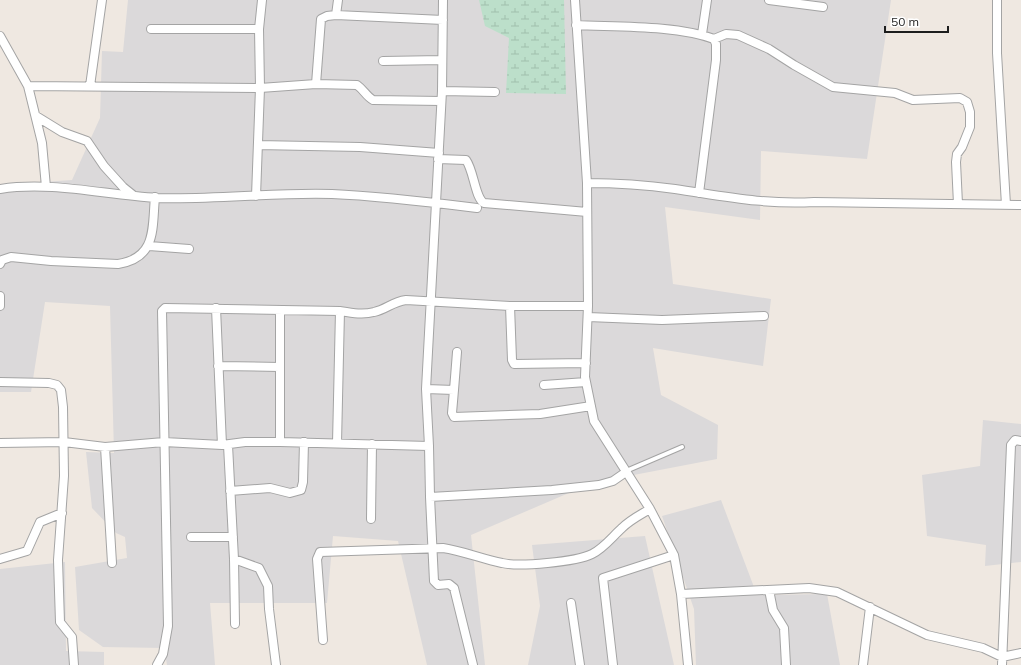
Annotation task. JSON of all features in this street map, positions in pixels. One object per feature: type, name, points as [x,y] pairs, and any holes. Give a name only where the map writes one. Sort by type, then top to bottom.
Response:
[{"type":"street","points":[[90,86],[102,0]]},
{"type":"street","points":[[256,196],[260,88],[259,29],[262,0]]},
{"type":"street","points":[[336,15],[338,0]]},
{"type":"street","points":[[442,0],[442,101],[426,389],[432,548],[435,584],[449,584],[454,588],[473,665]]},
{"type":"street","points":[[575,0],[587,183],[586,212],[588,317],[586,382],[594,421],[650,510],[674,555],[681,594],[688,665]]},
{"type":"street","points":[[702,34],[707,0]]},
{"type":"street","points":[[769,0],[823,7]]},
{"type":"street","points":[[997,0],[997,53],[1006,205]]},
{"type":"street","points":[[316,84],[321,19],[327,16],[336,15],[443,20]]},
{"type":"street","points":[[576,25],[671,30],[702,34],[714,39],[726,34],[738,35],[769,49],[833,87],[895,93],[913,100],[960,98],[967,102],[970,112],[970,127],[957,154],[958,204]]},
{"type":"street","points":[[151,29],[259,29]]},
{"type":"street","points":[[0,36],[28,86],[42,143],[46,187]]},
{"type":"street","points":[[699,193],[716,60],[716,44],[714,39]]},
{"type":"street","points":[[383,61],[442,60]]},
{"type":"street","points":[[28,86],[260,88],[316,84],[357,85],[362,89],[366,96],[373,100],[442,101]]},
{"type":"street","points":[[442,91],[495,92]]},
{"type":"street","points":[[36,116],[62,132],[87,140],[104,166],[123,187],[134,195]]},
{"type":"street","points":[[258,144],[360,146],[466,160],[471,166],[479,198],[484,203],[586,212]]},
{"type":"street","points":[[587,183],[636,185],[743,200],[784,204],[814,202],[1021,205]]},
{"type":"street","points":[[0,189],[46,187],[155,198],[332,194],[436,202],[477,208]]},
{"type":"street","points":[[0,264],[2,260],[11,257],[50,261],[118,264],[128,262],[149,246],[152,236],[155,198]]},
{"type":"street","points":[[149,246],[189,249]]},
{"type":"street","points":[[0,296],[0,306]]},
{"type":"street","points":[[157,665],[163,654],[168,626],[162,311],[165,308],[340,311],[361,314],[374,312],[386,307],[394,301],[406,300],[510,306],[588,306]]},
{"type":"street","points":[[510,306],[512,360],[514,364],[586,363]]},
{"type":"street","points":[[216,308],[218,366],[233,537],[235,624]]},
{"type":"street","points":[[280,310],[280,442]]},
{"type":"street","points":[[337,443],[340,311]]},
{"type":"street","points":[[588,317],[662,320],[764,316]]},
{"type":"street","points":[[457,352],[452,413],[454,417],[540,414],[591,406]]},
{"type":"street","points":[[218,366],[280,366]]},
{"type":"street","points":[[0,382],[48,383],[58,385],[61,390],[64,442],[62,514],[58,560],[60,622],[72,637],[74,665]]},
{"type":"street","points":[[544,385],[586,382]]},
{"type":"street","points":[[426,389],[454,390]]},
{"type":"street","points":[[1002,661],[1011,445],[1015,440],[1021,441]]},
{"type":"street","points":[[0,443],[64,442],[105,447],[164,442],[225,445],[245,442],[304,442],[429,446]]},
{"type":"street","points":[[230,491],[270,488],[290,493],[301,490],[303,482],[304,442]]},
{"type":"street","points":[[370,519],[372,444]]},
{"type":"street","points":[[105,447],[112,563]]},
{"type":"street","points":[[430,497],[552,490],[613,481],[626,472]]},
{"type":"street","points":[[323,640],[317,559],[320,552],[432,548],[456,550],[511,565],[581,558],[601,548],[631,520],[650,510]]},
{"type":"street","points":[[0,559],[27,551],[40,522],[62,514]]},
{"type":"street","points":[[191,537],[233,537]]},
{"type":"street","points":[[613,665],[603,578],[674,555]]},
{"type":"street","points":[[234,559],[259,568],[267,581],[276,665]]},
{"type":"street","points":[[681,594],[824,589],[837,592],[927,635],[983,648],[1002,661]]},
{"type":"street","points":[[769,590],[773,610],[784,628],[786,665]]},
{"type":"street","points":[[571,603],[580,665]]},
{"type":"street","points":[[863,665],[870,608]]},
{"type":"street","points":[[1002,661],[1021,653]]},
{"type":"lane","points":[[626,472],[682,448]]},
{"type":"shaded area","points":[[128,0],[891,0],[867,159],[761,151],[760,220],[665,207],[673,284],[771,299],[763,366],[653,348],[661,395],[718,425],[717,459],[592,483],[471,535],[485,665],[427,665],[398,541],[333,536],[327,603],[210,603],[215,665],[167,665],[164,648],[103,647],[79,630],[75,567],[127,558],[125,537],[116,533],[92,508],[86,452],[114,453],[110,306],[45,302],[31,392],[0,392],[0,185],[72,180],[100,118],[102,51],[123,52]]},
{"type":"shaded area","points":[[983,420],[1021,424],[1021,562],[985,566],[986,545],[927,536],[922,475],[980,466]]},
{"type":"shaded area","points":[[721,500],[757,595],[827,594],[840,665],[696,665],[694,609],[662,516]]},
{"type":"shaded area","points":[[645,536],[674,665],[528,665],[540,606],[532,545]]},
{"type":"shaded area","points":[[65,562],[66,651],[104,652],[104,665],[0,665],[0,569]]},
{"type":"green space","points":[[479,0],[564,0],[566,94],[506,93],[509,38],[485,26]]}]
